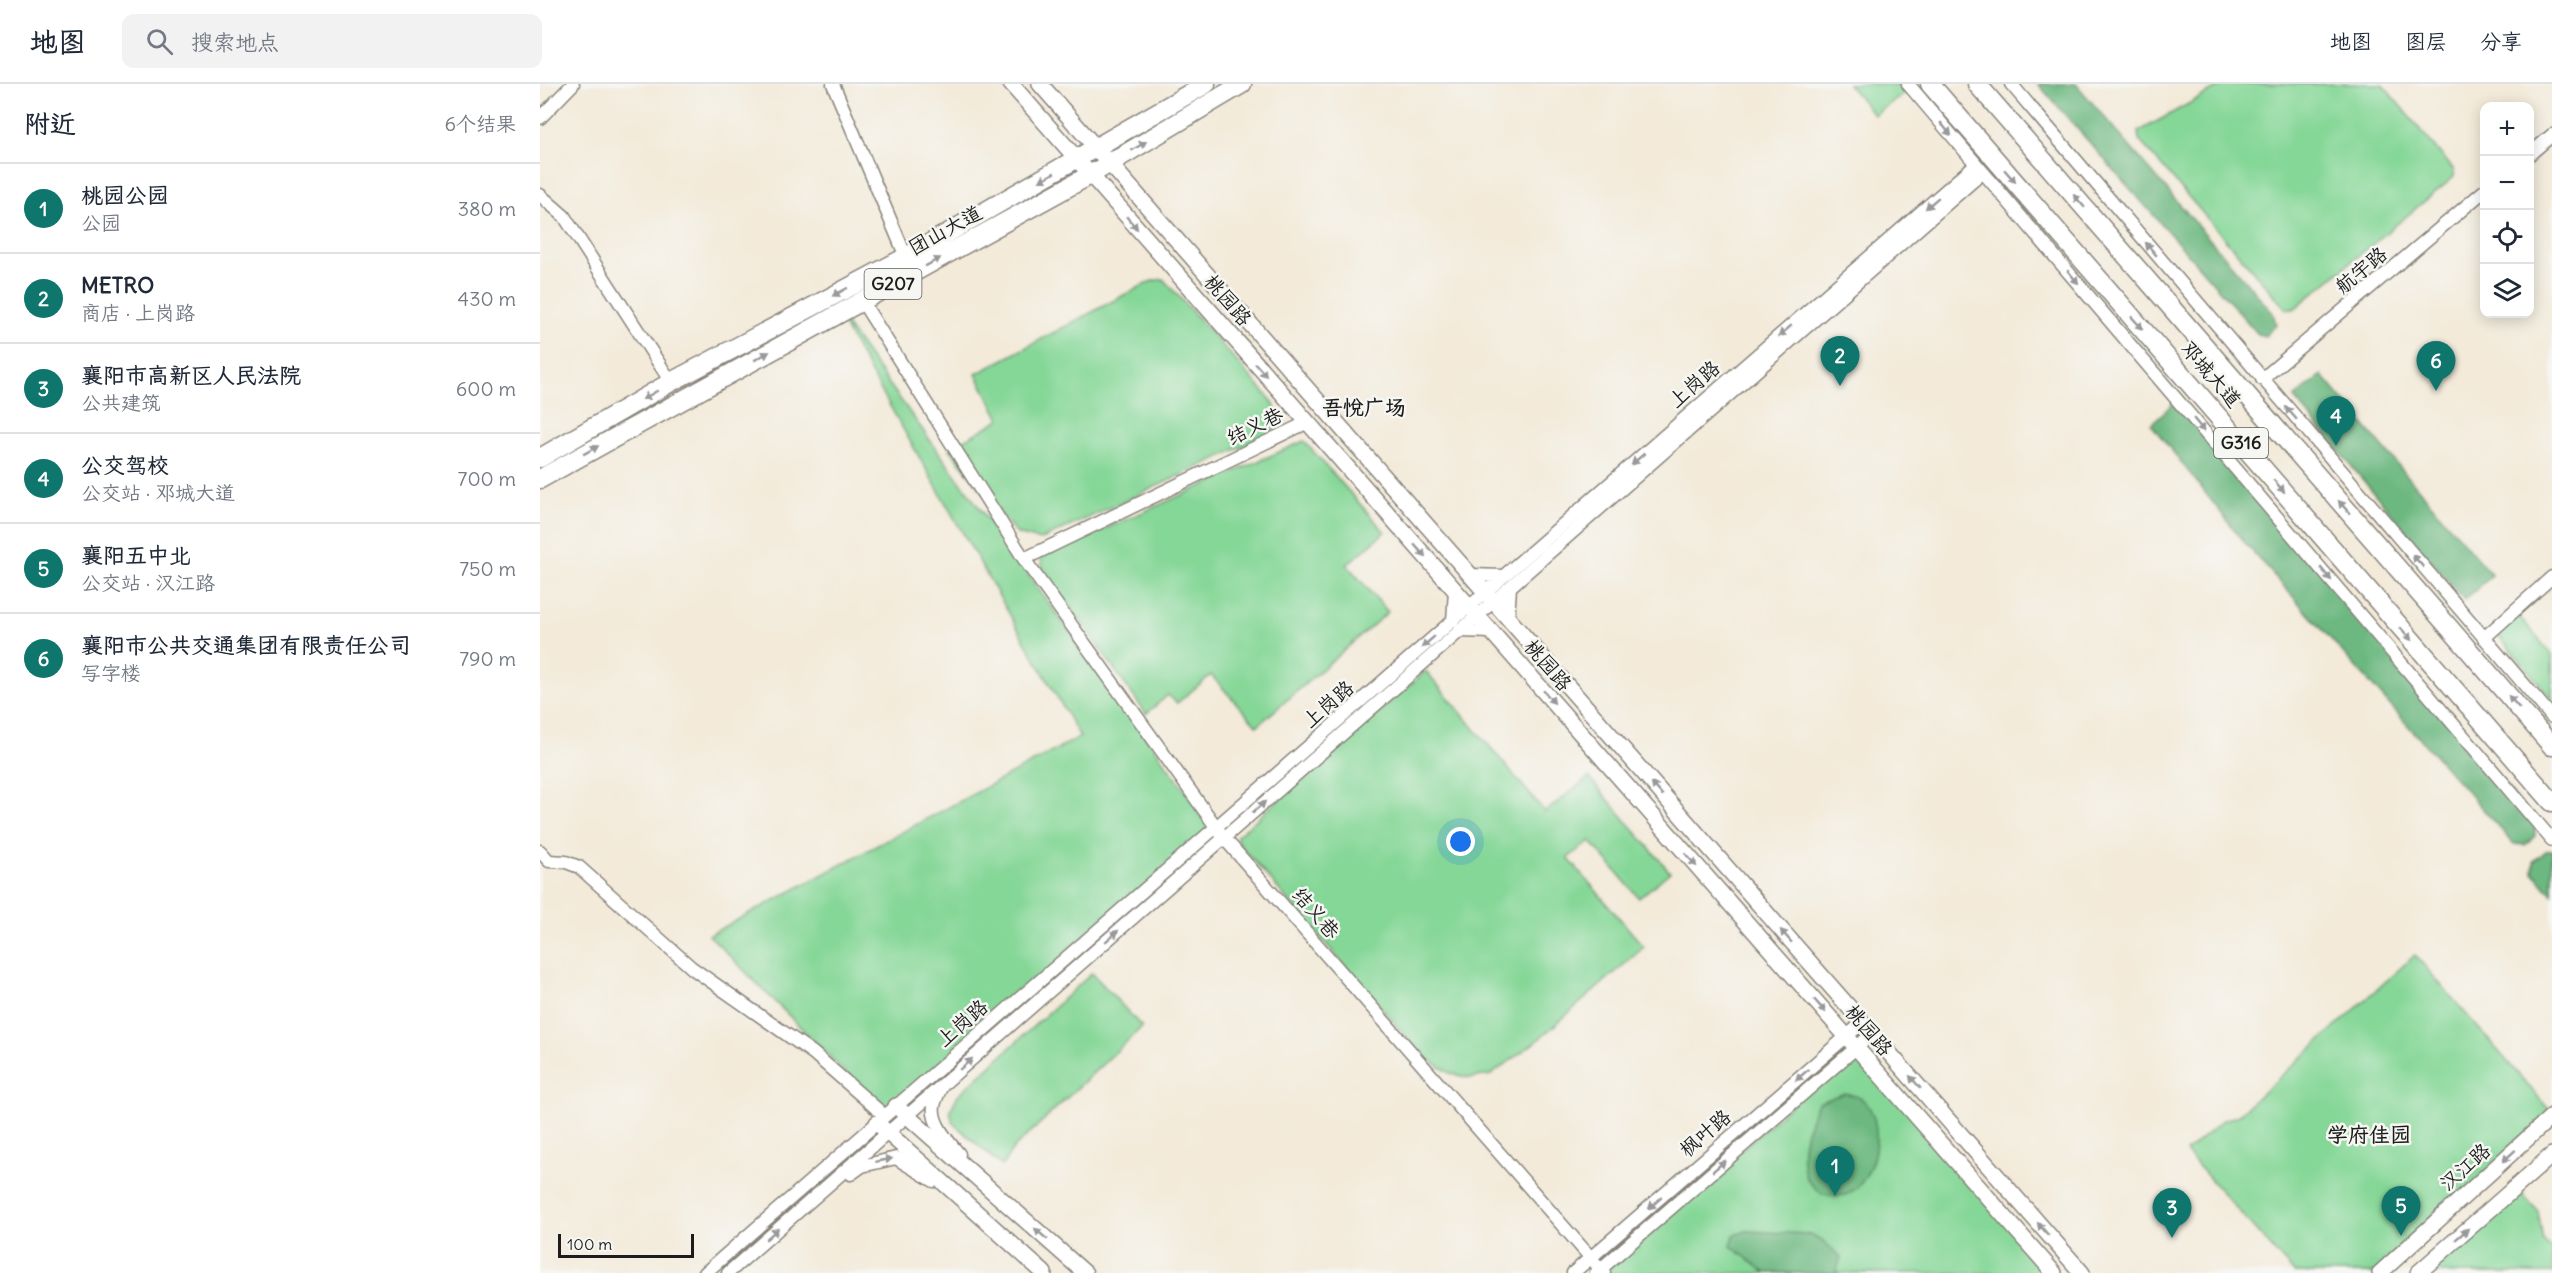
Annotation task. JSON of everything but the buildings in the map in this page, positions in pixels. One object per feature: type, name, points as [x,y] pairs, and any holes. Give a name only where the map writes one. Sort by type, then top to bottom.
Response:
[{"type":"highway","name":"团山大道","points":[[540,458],[671,382],[906,257],[1206,84]]},
{"type":"highway","name":"团山大道","points":[[540,479],[1090,175],[1242,84]]},
{"type":"highway","name":"邓城大道","points":[[1930,84],[2552,802]]},
{"type":"highway","name":"邓城大道","points":[[1977,84],[2552,746]]},
{"type":"main road","name":"桃园路","points":[[1011,84],[2054,1273]]},
{"type":"main road","name":"桃园路","points":[[1040,84],[2082,1273]]},
{"type":"main road","name":"汉江路","points":[[2380,1273],[2552,1116]]},
{"type":"main road","points":[[891,1119],[994,1193],[1085,1273]]},
{"type":"main road","points":[[891,1119],[973,1209],[1044,1273]]},
{"type":"main road","points":[[2418,1273],[2551,1157]]},
{"type":"street","points":[[540,118],[573,84]]},
{"type":"street","points":[[833,84],[906,257]]},
{"type":"street","points":[[1908,84],[2552,840]]},
{"type":"street","points":[[2011,84],[2552,717]]},
{"type":"street","points":[[2534,150],[2552,135]]},
{"type":"street","name":"上岗路","points":[[705,1273],[891,1119],[1980,168]]},
{"type":"street","name":"航宇路","points":[[2262,379],[2480,194]]},
{"type":"street","points":[[540,195],[564,216],[671,382]]},
{"type":"street","name":"结义巷","points":[[862,301],[1024,559],[1220,832],[1591,1258],[1600,1272]]},
{"type":"street","name":"结义巷","points":[[1024,559],[1308,422]]},
{"type":"street","points":[[1469,574],[1507,581],[1508,619]]},
{"type":"street","points":[[2484,638],[2552,577]]},
{"type":"street","points":[[1455,590],[1456,626],[1492,632]]},
{"type":"street","points":[[2456,636],[2471,623]]},
{"type":"street","name":"上岗路","points":[[728,1273],[798,1211],[891,1119],[942,1085],[1220,832]]},
{"type":"street","points":[[540,851],[549,861],[566,862],[579,867],[692,968],[813,1053],[891,1119]]},
{"type":"street","name":"枫叶路","points":[[1600,1272],[1867,1028]]},
{"type":"street","name":"枫叶路","points":[[1573,1273],[1851,1042]]},
{"type":"street","points":[[942,1085],[933,1107],[938,1124],[948,1142],[994,1193]]},
{"type":"street","points":[[798,1211],[862,1166],[896,1158],[973,1209]]},
{"type":"green space","points":[[1848,84],[1908,84],[1912,88],[1874,115]]},
{"type":"green space","points":[[2038,84],[2076,84],[2273,313],[2276,325],[2265,336],[2258,334]]},
{"type":"green space","points":[[2224,84],[2382,84],[2454,170],[2454,177],[2294,309],[2286,309],[2139,140],[2138,132]]},
{"type":"green space","points":[[1163,279],[1273,402],[1280,423],[1270,434],[1040,540],[1017,534],[949,449],[1000,419],[976,374],[1126,294],[1152,281]]},
{"type":"green space","points":[[833,307],[1217,834],[891,1119],[709,935],[1080,737]]},
{"type":"green space","points":[[2322,375],[2492,576],[2464,600],[2294,398]]},
{"type":"green space","points":[[2177,400],[2535,820],[2535,836],[2525,845],[2514,844],[2244,542],[2151,424]]},
{"type":"green space","points":[[1304,441],[1385,532],[1347,565],[1388,612],[1257,726],[1211,675],[1177,703],[1168,695],[1146,714],[1042,567],[1041,557]]},
{"type":"green space","points":[[2514,615],[2519,616],[2552,655],[2552,699],[2497,634]]},
{"type":"green space","points":[[1426,671],[1545,812],[1589,777],[1670,872],[1639,898],[1590,841],[1568,858],[1644,947],[1538,1040],[1491,1075],[1470,1078],[1450,1073],[1424,1057],[1241,846],[1236,837]]},
{"type":"green space","points":[[2552,850],[2552,894],[2533,872],[2534,861],[2546,851]]},
{"type":"green space","points":[[2415,955],[2552,1113],[2380,1273],[2294,1273],[2186,1152],[2223,1120],[2237,1116]]},
{"type":"green space","points":[[1092,973],[1142,1027],[1013,1149],[1002,1166],[953,1123],[950,1111],[958,1095]]},
{"type":"green space","points":[[1856,1047],[2054,1273],[1604,1273]]},
{"type":"green space","points":[[1845,1093],[1862,1099],[1870,1109],[1875,1121],[1875,1151],[1871,1165],[1856,1189],[1843,1196],[1822,1194],[1806,1177],[1803,1167],[1804,1138],[1818,1103]]},
{"type":"green space","points":[[2516,1187],[2538,1211],[2543,1240],[2552,1250],[2552,1273],[2418,1273]]},
{"type":"green space","points":[[1746,1231],[1809,1234],[1822,1240],[1841,1258],[1836,1271],[1839,1273],[1766,1273],[1731,1246],[1734,1235]]},
{"type":"place","name":"METRO","points":[[1840,386]]},
{"type":"place","name":"襄阳市公共交通集团有限责任公司","points":[[2436,391]]},
{"type":"place","name":"公交驾校","points":[[2336,446]]},
{"type":"place","name":"桃园公园","points":[[1835,1196]]},
{"type":"place","name":"襄阳五中北","points":[[2401,1236]]},
{"type":"place","name":"襄阳市高新区人民法院","points":[[2172,1238]]},
{"type":"district","name":"吾悦广场","points":[[1364,408]]},
{"type":"district","name":"学府佳园","points":[[2369,1135]]}]
